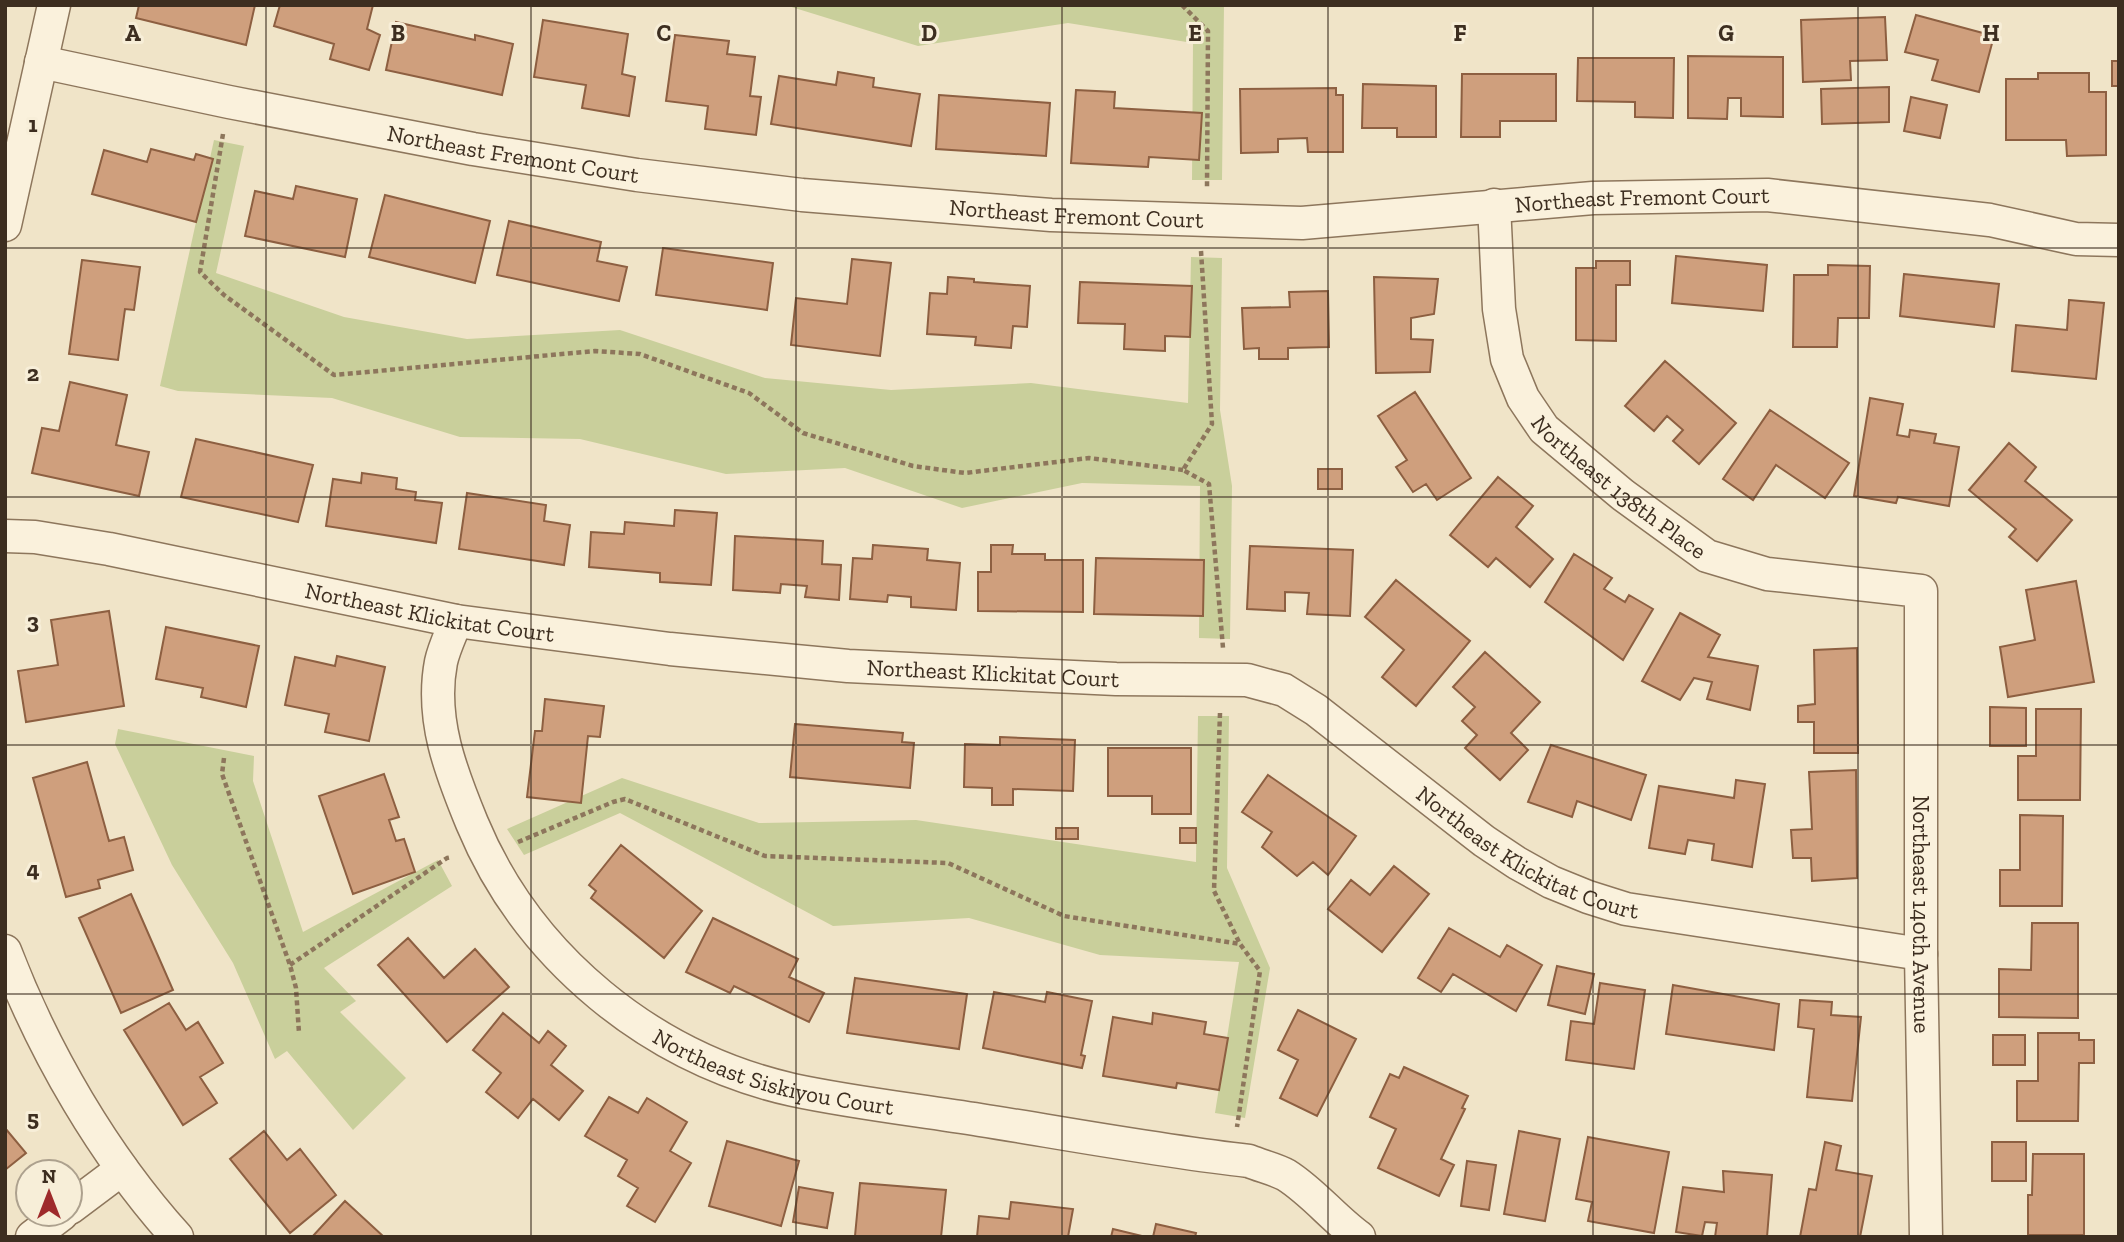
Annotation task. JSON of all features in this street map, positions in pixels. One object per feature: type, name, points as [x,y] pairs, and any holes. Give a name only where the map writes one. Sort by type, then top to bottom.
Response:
[{"type":"street","points":[[5,225],[54,5]]},
{"type":"street","name":"Northeast Fremont Court","points":[[41,62],[473,149],[664,178],[802,195],[1037,214],[1301,223],[1592,198],[1767,195],[1990,220],[2076,239],[2119,240]]},
{"type":"street","name":"Northeast 138th Place","points":[[1494,205],[1499,309],[1507,359],[1523,398],[1544,429],[1623,495],[1707,556],[1767,574],[1921,590]]},
{"type":"street","name":"Northeast Klickitat Court","points":[[5,536],[35,537],[109,549],[456,621],[670,649],[848,666],[1116,679],[1247,680],[1283,690],[1316,710],[1495,849],[1551,882],[1626,909],[1921,954]]},
{"type":"street","name":"Northeast 140th Avenue","points":[[1921,590],[1921,954],[1926,1237]]},
{"type":"street","name":"Northeast Siskiyou Court","points":[[456,621],[441,661],[437,701],[443,742],[454,781],[485,855],[529,922],[583,981],[647,1030],[718,1066],[794,1090],[1249,1161],[1285,1175],[1316,1197],[1359,1237]]},
{"type":"street","points":[[5,951],[45,1039],[102,1142],[177,1237]]},
{"type":"street","points":[[84,1198],[122,1169]]},
{"type":"path","points":[[1182,5],[1208,31],[1207,192],[1200,221],[1212,424],[1183,470]]},
{"type":"path","points":[[229,102],[200,272],[224,295],[334,375],[595,351],[640,354],[749,394],[803,433],[913,466],[965,473],[1089,458],[1183,470],[1209,484],[1223,642],[1214,891],[1240,944],[1260,971],[1233,1159]]},
{"type":"path","points":[[224,758],[222,774],[290,965],[296,988],[299,1033]]},
{"type":"path","points":[[290,965],[447,858],[485,855],[625,799],[765,856],[948,863],[1063,916],[1240,944]]},
{"type":"green space","points":[[785,5],[1224,5],[1222,180],[1192,180],[1193,43],[1068,23],[918,46]]},
{"type":"green space","points":[[214,140],[244,146],[216,273],[344,317],[467,339],[620,330],[765,378],[891,390],[1031,383],[1188,403],[1191,257],[1222,258],[1220,410],[1232,486],[1230,639],[1199,638],[1200,486],[1082,483],[962,508],[845,468],[726,474],[580,439],[460,437],[332,398],[178,391],[160,386]]},
{"type":"green space","points":[[1198,716],[1229,716],[1227,868],[1270,968],[1245,1118],[1215,1113],[1239,962],[1100,955],[969,918],[833,926],[620,813],[524,855],[507,829],[622,778],[759,823],[916,820],[1196,862]]},
{"type":"green space","points":[[118,729],[254,756],[253,781],[303,932],[438,860],[452,886],[324,968],[356,1001],[340,1012],[406,1078],[353,1130],[287,1051],[275,1059],[233,963],[172,865],[115,744]]},
{"type":"building","points":[[139,5],[255,5],[246,45],[136,18]]},
{"type":"building","points":[[280,5],[373,5],[367,29],[380,35],[369,70],[330,59],[334,44],[274,26]]},
{"type":"building","points":[[1916,15],[1994,36],[1979,92],[1932,80],[1938,60],[1905,52]]},
{"type":"building","points":[[1885,17],[1887,60],[1850,61],[1851,80],[1803,82],[1801,20]]},
{"type":"building","points":[[543,20],[628,34],[622,74],[635,77],[629,116],[582,108],[586,85],[534,77]]},
{"type":"building","points":[[396,22],[475,40],[475,35],[513,44],[502,95],[386,70]]},
{"type":"building","points":[[675,35],[729,41],[727,54],[755,57],[750,96],[761,97],[756,135],[705,129],[708,106],[666,101]]},
{"type":"building","points":[[1688,56],[1783,57],[1783,117],[1741,116],[1741,98],[1728,98],[1727,119],[1688,118]]},
{"type":"building","points":[[1578,58],[1674,58],[1673,118],[1635,117],[1635,102],[1577,101]]},
{"type":"building","points":[[2112,61],[2119,61],[2119,86],[2112,86]]},
{"type":"building","points":[[838,72],[874,78],[873,87],[920,94],[911,146],[771,124],[779,76],[836,85]]},
{"type":"building","points":[[2038,73],[2089,73],[2089,92],[2106,92],[2106,155],[2067,156],[2066,140],[2006,140],[2006,79],[2038,79]]},
{"type":"building","points":[[1462,74],[1556,74],[1556,121],[1500,121],[1500,137],[1461,137]]},
{"type":"building","points":[[1363,84],[1436,86],[1436,137],[1397,137],[1397,128],[1362,128]]},
{"type":"building","points":[[1889,87],[1889,122],[1822,124],[1821,89]]},
{"type":"building","points":[[1336,88],[1336,95],[1343,95],[1343,152],[1308,152],[1307,138],[1278,139],[1278,152],[1241,153],[1240,89]]},
{"type":"building","points":[[1076,90],[1115,92],[1114,108],[1202,113],[1199,160],[1149,157],[1148,167],[1071,163]]},
{"type":"building","points":[[939,95],[1050,103],[1046,156],[936,149]]},
{"type":"building","points":[[1911,97],[1947,105],[1940,138],[1904,131]]},
{"type":"building","points":[[151,149],[194,160],[196,154],[213,159],[196,222],[92,194],[104,150],[147,162]]},
{"type":"building","points":[[296,186],[357,199],[345,257],[245,236],[255,191],[293,199]]},
{"type":"building","points":[[385,195],[490,221],[475,283],[369,257]]},
{"type":"building","points":[[509,221],[601,242],[597,261],[627,267],[619,301],[497,275]]},
{"type":"building","points":[[663,248],[773,263],[767,310],[656,295]]},
{"type":"building","points":[[1676,256],[1767,265],[1763,311],[1672,303]]},
{"type":"building","points":[[852,259],[891,263],[880,356],[791,345],[796,298],[847,304]]},
{"type":"building","points":[[82,260],[140,267],[134,310],[125,309],[118,360],[69,354]]},
{"type":"building","points":[[1596,261],[1630,261],[1630,285],[1616,285],[1616,341],[1576,340],[1576,268],[1596,268]]},
{"type":"building","points":[[1828,265],[1870,266],[1869,318],[1838,318],[1837,347],[1793,347],[1794,275],[1828,275]]},
{"type":"building","points":[[1904,274],[1999,284],[1994,327],[1900,316]]},
{"type":"building","points":[[948,277],[974,279],[974,282],[1030,286],[1027,327],[1013,326],[1011,348],[975,345],[976,337],[927,334],[930,293],[947,294]]},
{"type":"building","points":[[1374,277],[1438,279],[1434,314],[1411,318],[1411,339],[1433,340],[1430,372],[1376,373]]},
{"type":"building","points":[[1080,282],[1192,286],[1190,337],[1165,336],[1165,351],[1124,349],[1125,324],[1078,323]]},
{"type":"building","points":[[1328,291],[1329,347],[1288,348],[1288,359],[1259,359],[1259,348],[1244,349],[1242,308],[1290,307],[1289,292]]},
{"type":"building","points":[[2069,300],[2104,303],[2096,379],[2012,371],[2016,325],[2067,330]]},
{"type":"building","points":[[1665,361],[1736,423],[1699,464],[1673,441],[1683,430],[1667,416],[1654,431],[1625,406]]},
{"type":"building","points":[[70,382],[127,395],[116,445],[149,452],[139,496],[32,473],[42,428],[59,431]]},
{"type":"building","points":[[1415,392],[1471,478],[1437,500],[1426,484],[1413,492],[1396,467],[1407,460],[1378,416]]},
{"type":"building","points":[[1870,398],[1903,404],[1897,435],[1909,437],[1910,430],[1936,434],[1934,443],[1959,447],[1949,506],[1898,497],[1896,503],[1854,496]]},
{"type":"building","points":[[1770,410],[1849,463],[1825,498],[1776,465],[1753,500],[1723,479]]},
{"type":"building","points":[[196,439],[313,465],[298,522],[181,497]]},
{"type":"building","points":[[2009,443],[2036,467],[2025,481],[2072,520],[2037,561],[2009,537],[2016,529],[1969,490]]},
{"type":"building","points":[[1318,469],[1342,469],[1342,489],[1318,489]]},
{"type":"building","points":[[362,473],[397,478],[396,489],[416,492],[415,500],[442,503],[436,543],[326,526],[333,479],[361,483]]},
{"type":"building","points":[[1498,477],[1533,506],[1516,527],[1553,559],[1530,587],[1496,558],[1488,567],[1450,535]]},
{"type":"building","points":[[467,493],[546,505],[544,521],[570,525],[564,565],[459,549]]},
{"type":"building","points":[[675,510],[717,513],[711,585],[660,582],[660,573],[589,567],[591,532],[624,534],[625,522],[674,526]]},
{"type":"building","points":[[735,536],[823,541],[822,564],[841,565],[839,600],[805,597],[807,586],[781,584],[780,593],[733,590]]},
{"type":"building","points":[[873,545],[928,549],[927,560],[960,563],[956,610],[911,607],[911,597],[888,595],[887,602],[850,599],[853,558],[872,559]]},
{"type":"building","points":[[991,545],[1013,545],[1012,554],[1045,554],[1045,560],[1083,560],[1083,612],[978,611],[978,572],[991,572]]},
{"type":"building","points":[[1250,546],[1353,550],[1350,616],[1307,614],[1309,593],[1285,592],[1285,611],[1247,609]]},
{"type":"building","points":[[1574,554],[1612,578],[1604,589],[1625,602],[1629,595],[1653,609],[1623,660],[1545,602]]},
{"type":"building","points":[[1096,558],[1204,560],[1203,616],[1094,614]]},
{"type":"building","points":[[1396,580],[1470,641],[1416,706],[1382,677],[1404,650],[1365,617]]},
{"type":"building","points":[[2076,581],[2094,682],[2008,697],[2000,647],[2035,640],[2026,590]]},
{"type":"building","points":[[109,611],[124,706],[26,722],[18,671],[58,665],[51,620]]},
{"type":"building","points":[[1680,613],[1720,635],[1708,657],[1758,666],[1750,710],[1707,699],[1712,682],[1694,678],[1680,700],[1642,681]]},
{"type":"building","points":[[166,627],[259,646],[246,707],[201,697],[203,688],[156,679]]},
{"type":"building","points":[[1857,648],[1858,753],[1814,753],[1814,722],[1798,722],[1798,706],[1815,704],[1814,650]]},
{"type":"building","points":[[1485,652],[1540,702],[1511,733],[1528,750],[1500,780],[1465,748],[1477,735],[1462,721],[1475,707],[1453,687]]},
{"type":"building","points":[[337,656],[385,667],[369,741],[325,732],[329,714],[285,705],[295,657],[335,666]]},
{"type":"building","points":[[545,699],[604,706],[600,737],[588,736],[581,803],[527,797],[535,731],[542,731]]},
{"type":"building","points":[[1990,707],[2026,708],[2026,746],[1990,746]]},
{"type":"building","points":[[2036,709],[2081,709],[2080,800],[2018,800],[2018,756],[2036,756]]},
{"type":"building","points":[[795,724],[903,733],[902,742],[914,743],[910,788],[790,777]]},
{"type":"building","points":[[1000,737],[1075,740],[1073,791],[1013,789],[1013,805],[992,805],[992,788],[964,787],[965,744],[1000,745]]},
{"type":"building","points":[[1551,745],[1646,775],[1631,820],[1577,801],[1572,817],[1528,802]]},
{"type":"building","points":[[1108,748],[1191,748],[1191,814],[1152,814],[1152,796],[1108,796]]},
{"type":"building","points":[[87,762],[109,841],[124,837],[133,870],[98,880],[100,888],[66,897],[33,778]]},
{"type":"building","points":[[1856,770],[1857,878],[1812,881],[1811,858],[1793,858],[1791,830],[1812,829],[1809,772]]},
{"type":"building","points":[[384,774],[399,817],[389,820],[396,841],[404,839],[415,872],[353,894],[319,796]]},
{"type":"building","points":[[1268,775],[1356,836],[1328,875],[1313,862],[1297,876],[1262,847],[1272,832],[1242,812]]},
{"type":"building","points":[[1736,780],[1765,784],[1752,867],[1712,860],[1714,844],[1688,840],[1685,854],[1649,848],[1659,786],[1734,798]]},
{"type":"building","points":[[2020,815],[2063,816],[2062,906],[2000,906],[2000,870],[2020,870]]},
{"type":"building","points":[[1056,828],[1078,828],[1078,839],[1056,839]]},
{"type":"building","points":[[1180,828],[1196,828],[1196,843],[1180,843]]},
{"type":"building","points":[[621,845],[702,911],[664,958],[591,898],[596,891],[589,885]]},
{"type":"building","points":[[1394,866],[1429,894],[1382,952],[1328,909],[1351,880],[1370,895]]},
{"type":"building","points":[[131,894],[173,990],[121,1013],[79,918]]},
{"type":"building","points":[[713,918],[798,959],[789,977],[824,993],[809,1022],[734,986],[730,993],[686,972]]},
{"type":"building","points":[[2032,923],[2078,923],[2078,1018],[1999,1017],[1999,969],[2031,970]]},
{"type":"building","points":[[1449,928],[1500,957],[1507,945],[1542,965],[1516,1011],[1453,974],[1441,992],[1418,978]]},
{"type":"building","points":[[408,938],[444,978],[475,949],[509,987],[447,1042],[378,965]]},
{"type":"building","points":[[1557,966],[1594,974],[1585,1014],[1548,1005]]},
{"type":"building","points":[[855,978],[967,994],[959,1049],[847,1033]]},
{"type":"building","points":[[1600,983],[1645,990],[1634,1069],[1566,1060],[1571,1021],[1594,1024]]},
{"type":"building","points":[[1673,985],[1779,1004],[1774,1050],[1666,1034]]},
{"type":"building","points":[[994,992],[1045,1002],[1047,992],[1092,1001],[1081,1055],[1085,1056],[1082,1068],[983,1048]]},
{"type":"building","points":[[1800,1000],[1832,1002],[1831,1015],[1861,1017],[1852,1101],[1807,1097],[1814,1029],[1798,1027]]},
{"type":"building","points":[[169,1003],[186,1030],[198,1022],[223,1063],[200,1077],[217,1103],[183,1125],[124,1030]]},
{"type":"building","points":[[1298,1010],[1356,1039],[1317,1116],[1280,1098],[1298,1060],[1278,1050]]},
{"type":"building","points":[[503,1013],[539,1043],[548,1031],[566,1046],[551,1065],[583,1091],[559,1120],[533,1099],[518,1118],[486,1092],[501,1073],[473,1050]]},
{"type":"building","points":[[1153,1013],[1206,1022],[1204,1034],[1228,1038],[1219,1090],[1177,1083],[1176,1088],[1103,1076],[1113,1017],[1152,1024]]},
{"type":"building","points":[[2038,1033],[2079,1033],[2079,1040],[2094,1040],[2094,1063],[2079,1063],[2078,1121],[2017,1121],[2017,1081],[2038,1081]]},
{"type":"building","points":[[1993,1035],[2025,1035],[2025,1065],[1993,1065]]},
{"type":"building","points":[[1404,1067],[1468,1096],[1462,1108],[1465,1109],[1441,1159],[1454,1165],[1439,1196],[1378,1168],[1396,1129],[1370,1117],[1390,1074],[1399,1078]]},
{"type":"building","points":[[609,1097],[638,1113],[647,1098],[687,1122],[670,1151],[691,1163],[655,1222],[627,1206],[638,1188],[618,1176],[627,1160],[585,1136]]},
{"type":"building","points":[[5,1128],[26,1153],[20,1158],[14,1158],[14,1163],[5,1170]]},
{"type":"building","points":[[264,1131],[287,1160],[300,1149],[336,1195],[290,1233],[230,1159]]},
{"type":"building","points":[[1519,1131],[1560,1139],[1545,1221],[1504,1214]]},
{"type":"building","points":[[1588,1137],[1669,1152],[1654,1233],[1588,1221],[1592,1202],[1576,1199]]},
{"type":"building","points":[[727,1141],[799,1161],[781,1226],[709,1206]]},
{"type":"building","points":[[1825,1142],[1841,1146],[1836,1170],[1872,1176],[1860,1237],[1800,1237],[1809,1189],[1816,1190]]},
{"type":"building","points":[[1992,1142],[2026,1142],[2026,1181],[1992,1181]]},
{"type":"building","points":[[2033,1154],[2084,1154],[2084,1235],[2028,1235],[2028,1195],[2032,1195]]},
{"type":"building","points":[[1467,1161],[1496,1165],[1489,1210],[1461,1206]]},
{"type":"building","points":[[1723,1171],[1772,1175],[1767,1237],[1715,1237],[1717,1223],[1705,1222],[1702,1236],[1676,1232],[1683,1187],[1724,1192]]},
{"type":"building","points":[[860,1183],[946,1190],[941,1237],[855,1236]]},
{"type":"building","points":[[799,1187],[833,1193],[827,1228],[793,1222]]},
{"type":"building","points":[[345,1201],[384,1237],[312,1237]]},
{"type":"building","points":[[1011,1202],[1073,1209],[1068,1237],[977,1237],[979,1216],[1009,1219]]},
{"type":"building","points":[[1156,1224],[1196,1233],[1195,1237],[1153,1237]]},
{"type":"building","points":[[1113,1229],[1146,1237],[1111,1237]]}]
